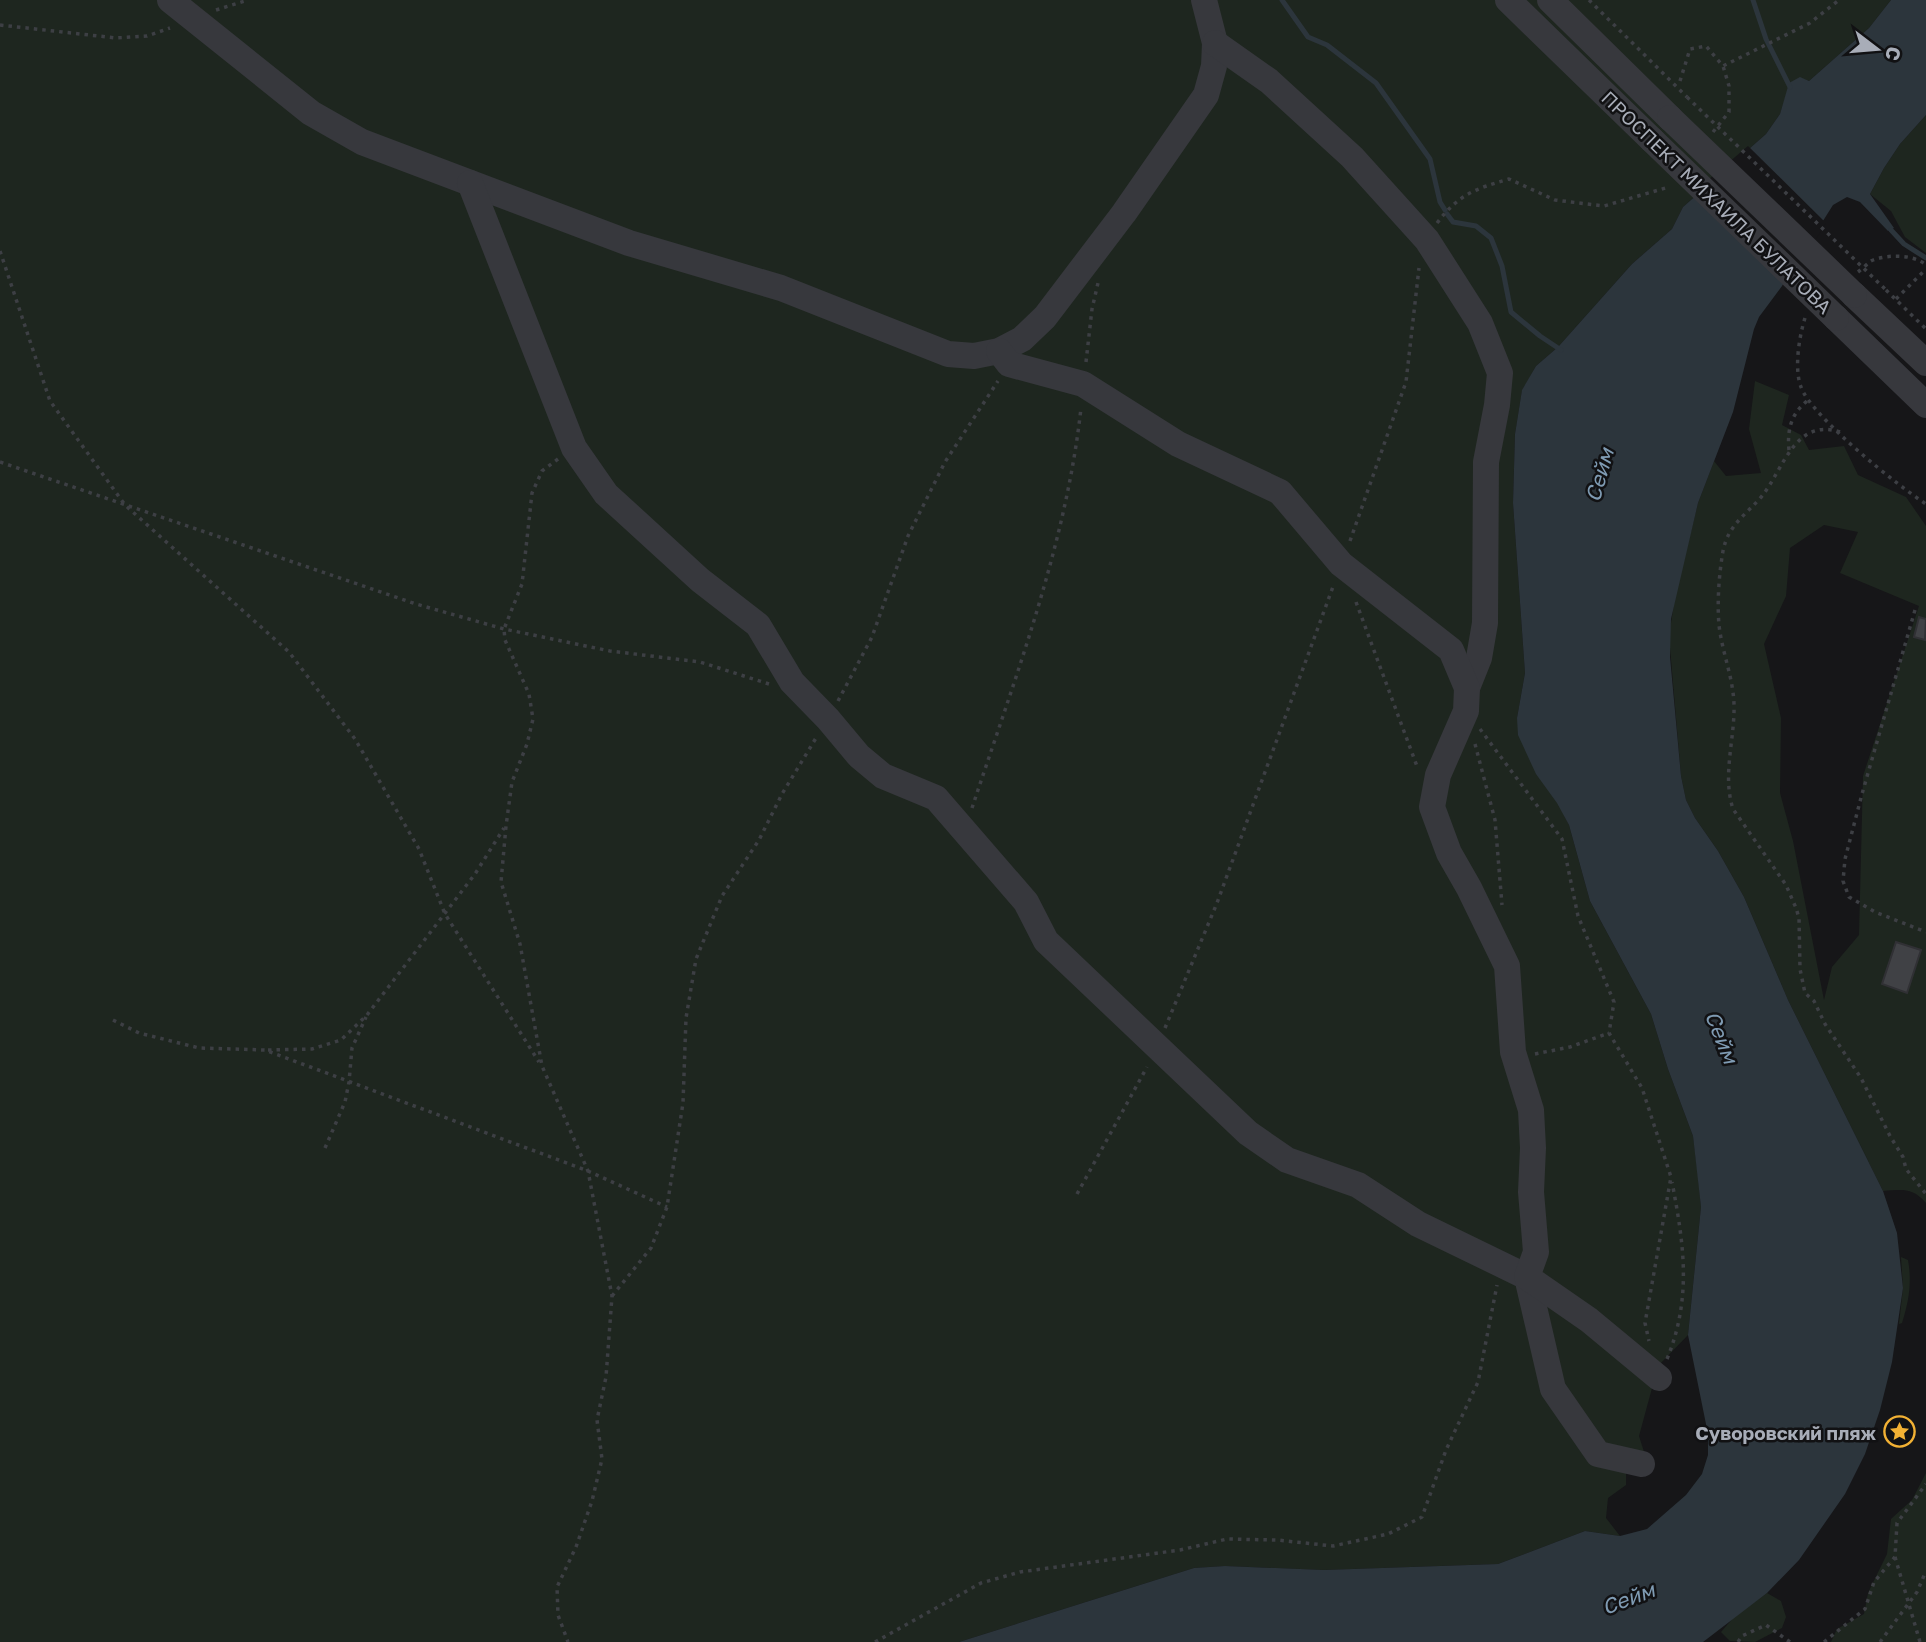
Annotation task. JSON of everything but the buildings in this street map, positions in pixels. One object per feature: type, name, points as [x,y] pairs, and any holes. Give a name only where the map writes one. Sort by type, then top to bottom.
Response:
[{"type":"street","points":[[170,0],[321,118],[362,142],[629,243],[781,288],[948,354],[1004,358],[1083,384],[1178,444],[1280,492],[1341,564],[1451,650],[1467,700]]},
{"type":"street","points":[[1004,358],[1045,317],[1124,213],[1206,95],[1214,66],[1215,43],[1204,0]]},
{"type":"street","name":"ПРОСПЕКТ МИХАИЛА БУЛАТОВА","points":[[1508,0],[1926,405]]},
{"type":"street","name":"ПРОСПЕКТ МИХАИЛА БУЛАТОВА","points":[[1550,0],[1926,363]]},
{"type":"street","points":[[1215,43],[1269,81],[1352,157],[1427,240],[1479,323],[1500,373],[1486,463],[1485,623],[1479,658],[1467,700],[1438,775],[1432,807],[1449,853],[1507,966],[1513,1052],[1531,1110],[1531,1192],[1536,1252],[1527,1277],[1553,1389],[1598,1454],[1642,1464]]},
{"type":"street","points":[[470,183],[573,447],[606,494],[700,580],[758,625],[792,681],[859,756],[883,776],[936,798],[1026,902],[1046,942],[1248,1133],[1287,1160],[1358,1185],[1418,1224],[1527,1277],[1589,1320],[1659,1378]]},
{"type":"path","points":[[0,25],[116,38],[147,36],[248,0]]},
{"type":"path","points":[[1589,0],[1926,330]]},
{"type":"path","points":[[1723,66],[1810,23],[1839,0]]},
{"type":"path","points":[[1680,81],[1690,49],[1706,46],[1723,66],[1729,86],[1729,112]]},
{"type":"path","points":[[0,251],[50,401],[125,505],[289,652],[355,739],[419,849],[445,914],[542,1066],[588,1171],[612,1296],[607,1377],[597,1420],[601,1459],[592,1501],[576,1547],[557,1587],[558,1615],[568,1642]]},
{"type":"path","points":[[1885,301],[1899,298],[1926,269]]},
{"type":"path","points":[[965,830],[1048,572],[1076,449],[1092,309],[1101,274]]},
{"type":"path","points":[[1803,323],[1798,362],[1800,385],[1807,401],[1895,482],[1926,504]]},
{"type":"path","points":[[612,1296],[651,1248],[667,1207],[684,1103],[686,1018],[696,959],[722,896],[760,840],[782,794],[828,719],[872,637],[908,536],[945,462],[1004,358]]},
{"type":"path","points":[[1789,450],[1788,430],[1797,410],[1807,401]]},
{"type":"path","points":[[1840,432],[1827,429],[1813,431],[1789,450],[1765,492],[1733,524],[1723,550],[1720,626],[1729,664],[1734,704],[1730,799],[1733,809],[1786,885],[1796,908],[1799,918],[1800,969],[1805,993],[1814,1001],[1831,1035],[1861,1078],[1903,1157],[1906,1170],[1926,1194]]},
{"type":"path","points":[[542,1066],[520,944],[501,882],[512,782],[527,744],[533,719],[529,694],[505,640],[505,629],[522,584],[532,493],[542,471],[573,447]]},
{"type":"path","points":[[0,462],[416,604],[505,629],[610,651],[700,662],[767,684],[792,681]]},
{"type":"path","points":[[1077,1194],[1157,1048],[1217,902],[1341,564]]},
{"type":"path","points":[[1356,603],[1418,769]]},
{"type":"path","points":[[1915,610],[1844,859],[1843,881],[1849,897],[1875,912],[1926,932]]},
{"type":"path","points":[[1467,700],[1495,820],[1503,913]]},
{"type":"path","points":[[1467,700],[1562,839],[1578,916],[1614,1002],[1609,1032],[1642,1088],[1671,1177],[1684,1255],[1684,1279],[1677,1335],[1659,1378]]},
{"type":"path","points":[[113,1020],[139,1033],[199,1048],[312,1049],[341,1040],[367,1015],[445,914],[506,826]]},
{"type":"path","points":[[326,1148],[345,1102],[352,1048],[367,1015]]},
{"type":"path","points":[[1518,1069],[1532,1054],[1570,1047],[1609,1032]]},
{"type":"path","points":[[265,1050],[588,1171],[667,1207]]},
{"type":"path","points":[[1650,1345],[1644,1323],[1671,1177]]},
{"type":"path","points":[[875,1642],[981,1583],[1020,1572],[1180,1550],[1227,1539],[1277,1540],[1333,1546],[1388,1534],[1422,1517],[1446,1450],[1478,1382],[1501,1263]]},
{"type":"path","points":[[1920,1642],[1895,1557],[1897,1522],[1926,1484]]},
{"type":"path","points":[[1824,1642],[1865,1609],[1874,1582],[1895,1557]]},
{"type":"path","points":[[1880,1642],[1909,1604],[1926,1571]]},
{"type":"path","points":[[1738,1642],[1742,1636],[1766,1625],[1790,1642]]},
{"type":"shaded area","points":[[0,0],[1891,0],[1869,28],[1809,81],[1800,78],[1790,83],[1780,114],[1766,134],[1683,207],[1672,229],[1632,264],[1558,347],[1536,366],[1522,391],[1515,434],[1513,503],[1525,673],[1517,718],[1569,825],[1590,901],[1651,1014],[1693,1136],[1701,1207],[1688,1335],[1658,1366],[1639,1436],[1645,1455],[1626,1469],[1626,1485],[1608,1498],[1606,1518],[1620,1536],[1585,1531],[1498,1564],[1324,1570],[1225,1566],[1194,1568],[959,1642],[0,1642]]},
{"type":"shaded area","points":[[1926,115],[1926,253],[1905,237],[1891,211],[1870,194],[1900,144]]},
{"type":"shaded area","points":[[1755,381],[1789,395],[1782,425],[1801,435],[1809,450],[1844,446],[1858,475],[1906,497],[1926,526],[1926,1203],[1911,1192],[1883,1191],[1788,1000],[1744,897],[1686,800],[1681,776],[1669,636],[1675,597],[1698,503],[1714,461],[1726,476],[1761,473],[1749,429]],"holes":[[[1824,525],[1858,532],[1840,573],[1919,606],[1863,776],[1859,935],[1832,967],[1824,1000],[1793,841],[1780,793],[1781,718],[1764,644],[1786,596],[1790,548]]]},
{"type":"shaded area","points":[[1901,1257],[1908,1260],[1910,1284],[1902,1323],[1899,1324],[1903,1288]]},
{"type":"shaded area","points":[[1926,1473],[1926,1642],[1831,1642],[1837,1629],[1864,1614],[1868,1593],[1887,1554],[1891,1519],[1912,1500]]},
{"type":"shaded area","points":[[1767,1593],[1781,1601],[1786,1617],[1782,1628],[1755,1642],[1730,1641],[1721,1632],[1734,1617]]},
{"type":"water","name":"Сейм","points":[[1891,0],[1926,0],[1926,115],[1900,144],[1870,194],[1894,228],[1888,231],[1860,202],[1847,197],[1833,205],[1782,286],[1759,317],[1733,412],[1698,503],[1671,619],[1670,657],[1681,776],[1686,800],[1744,897],[1788,1000],[1883,1191],[1897,1233],[1903,1288],[1892,1362],[1865,1454],[1845,1494],[1799,1560],[1767,1593],[1703,1642],[959,1642],[1194,1568],[1225,1566],[1324,1570],[1498,1564],[1585,1531],[1620,1536],[1647,1529],[1686,1495],[1702,1474],[1708,1455],[1708,1434],[1688,1335],[1701,1207],[1693,1136],[1651,1014],[1590,901],[1569,825],[1536,774],[1518,735],[1517,718],[1525,673],[1513,503],[1515,434],[1522,390],[1536,366],[1558,347],[1632,264],[1672,229],[1683,207],[1766,134],[1780,114],[1789,83],[1800,77],[1809,81],[1869,28]]},
{"type":"pier","points":[[1748,146],[1826,223],[1788,284],[1694,192]]},
{"type":"waterway","points":[[1282,0],[1308,37],[1327,45],[1376,83],[1430,159],[1440,202],[1445,210]]},
{"type":"waterway","points":[[1753,0],[1766,39],[1790,87]]},
{"type":"waterway","points":[[1447,214],[1453,222],[1476,226],[1491,238],[1502,266],[1511,312],[1561,350]]},
{"type":"waterway","points":[[1891,230],[1904,244],[1926,258]]},
{"type":"place","name":"Суворовский пляж","points":[[1899,1432]]}]
